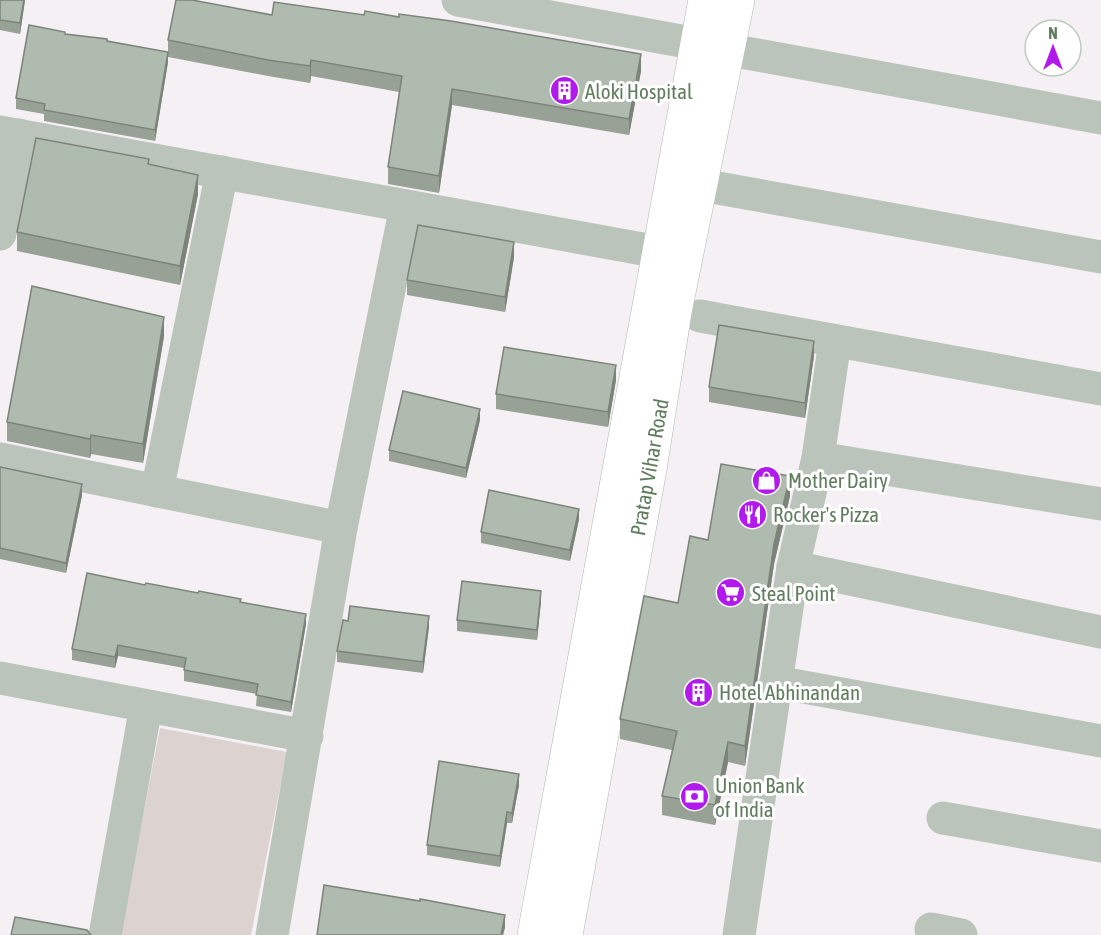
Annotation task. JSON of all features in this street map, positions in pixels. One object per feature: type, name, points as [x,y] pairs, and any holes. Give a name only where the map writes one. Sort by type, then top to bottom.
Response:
[{"type":"street","points":[[459,0],[1101,118]]},
{"type":"street","name":"Pratap Vihar Road","points":[[566,935],[650,469],[675,312],[701,185],[712,47],[705,0]]},
{"type":"street","name":"Pratap Vihar Road","points":[[534,935],[659,252],[712,47],[738,0]]},
{"type":"street","points":[[0,234],[10,134],[659,252]]},
{"type":"street","points":[[158,491],[222,172]]},
{"type":"street","points":[[701,185],[1101,257]]},
{"type":"street","points":[[272,935],[341,528],[406,206]]},
{"type":"street","points":[[700,316],[1101,389]]},
{"type":"street","points":[[739,935],[793,567],[818,458],[835,341]]},
{"type":"street","points":[[818,458],[1101,504]]},
{"type":"street","points":[[0,459],[341,528]]},
{"type":"street","points":[[793,567],[1101,632]]},
{"type":"street","points":[[0,678],[307,736]]},
{"type":"street","points":[[776,682],[1101,741]]},
{"type":"street","points":[[105,935],[146,706]]},
{"type":"street","points":[[942,818],[1101,846]]},
{"type":"shaded area","points":[[160,728],[287,752],[251,935],[120,935]]},
{"type":"building","points":[[0,0],[24,0],[20,23],[0,20]]},
{"type":"building","points":[[176,0],[192,0],[272,15],[274,2],[364,15],[365,11],[399,17],[399,14],[641,54],[629,119],[452,89],[439,176],[388,167],[402,76],[311,60],[310,66],[268,60],[168,40]]},
{"type":"building","points":[[29,25],[65,32],[65,34],[107,39],[107,41],[168,52],[155,130],[44,110],[45,104],[16,98]]},
{"type":"building","points":[[36,138],[149,159],[148,164],[198,175],[180,266],[17,232]]},
{"type":"building","points":[[418,225],[514,242],[505,297],[407,280]]},
{"type":"building","points":[[32,286],[164,317],[143,444],[91,435],[90,439],[7,422]]},
{"type":"building","points":[[719,325],[814,341],[805,403],[709,387]]},
{"type":"building","points":[[504,347],[616,365],[608,412],[496,394]]},
{"type":"building","points":[[403,391],[480,409],[466,468],[389,450]]},
{"type":"building","points":[[721,464],[790,476],[774,544],[745,746],[728,742],[715,805],[662,796],[677,731],[620,719],[644,596],[678,603],[690,536],[708,540]]},
{"type":"building","points":[[0,467],[82,484],[66,563],[0,548]]},
{"type":"building","points":[[489,490],[579,509],[570,550],[481,532]]},
{"type":"building","points":[[87,573],[145,585],[146,583],[198,593],[199,591],[241,599],[240,602],[306,614],[291,702],[256,695],[258,684],[184,670],[186,658],[118,645],[115,657],[72,649]]},
{"type":"building","points":[[462,581],[541,591],[537,630],[457,620]]},
{"type":"building","points":[[350,606],[429,616],[423,662],[337,651],[343,620],[348,621]]},
{"type":"building","points":[[439,761],[519,774],[512,813],[507,812],[500,856],[427,845]]},
{"type":"building","points":[[324,885],[420,901],[420,899],[505,915],[501,935],[317,935]]},
{"type":"building","points":[[15,917],[87,930],[91,935],[11,935]]},
{"type":"place","name":"Aloki Hospital","points":[[564,91]]},
{"type":"place","name":"Mother Dairy","points":[[767,480]]},
{"type":"place","name":"Rocker's Pizza","points":[[752,514]]},
{"type":"place","name":"Steal Point","points":[[731,593]]},
{"type":"place","name":"Hotel Abhinandan","points":[[698,692]]},
{"type":"place","name":"Union Bank of India","points":[[694,797]]}]
